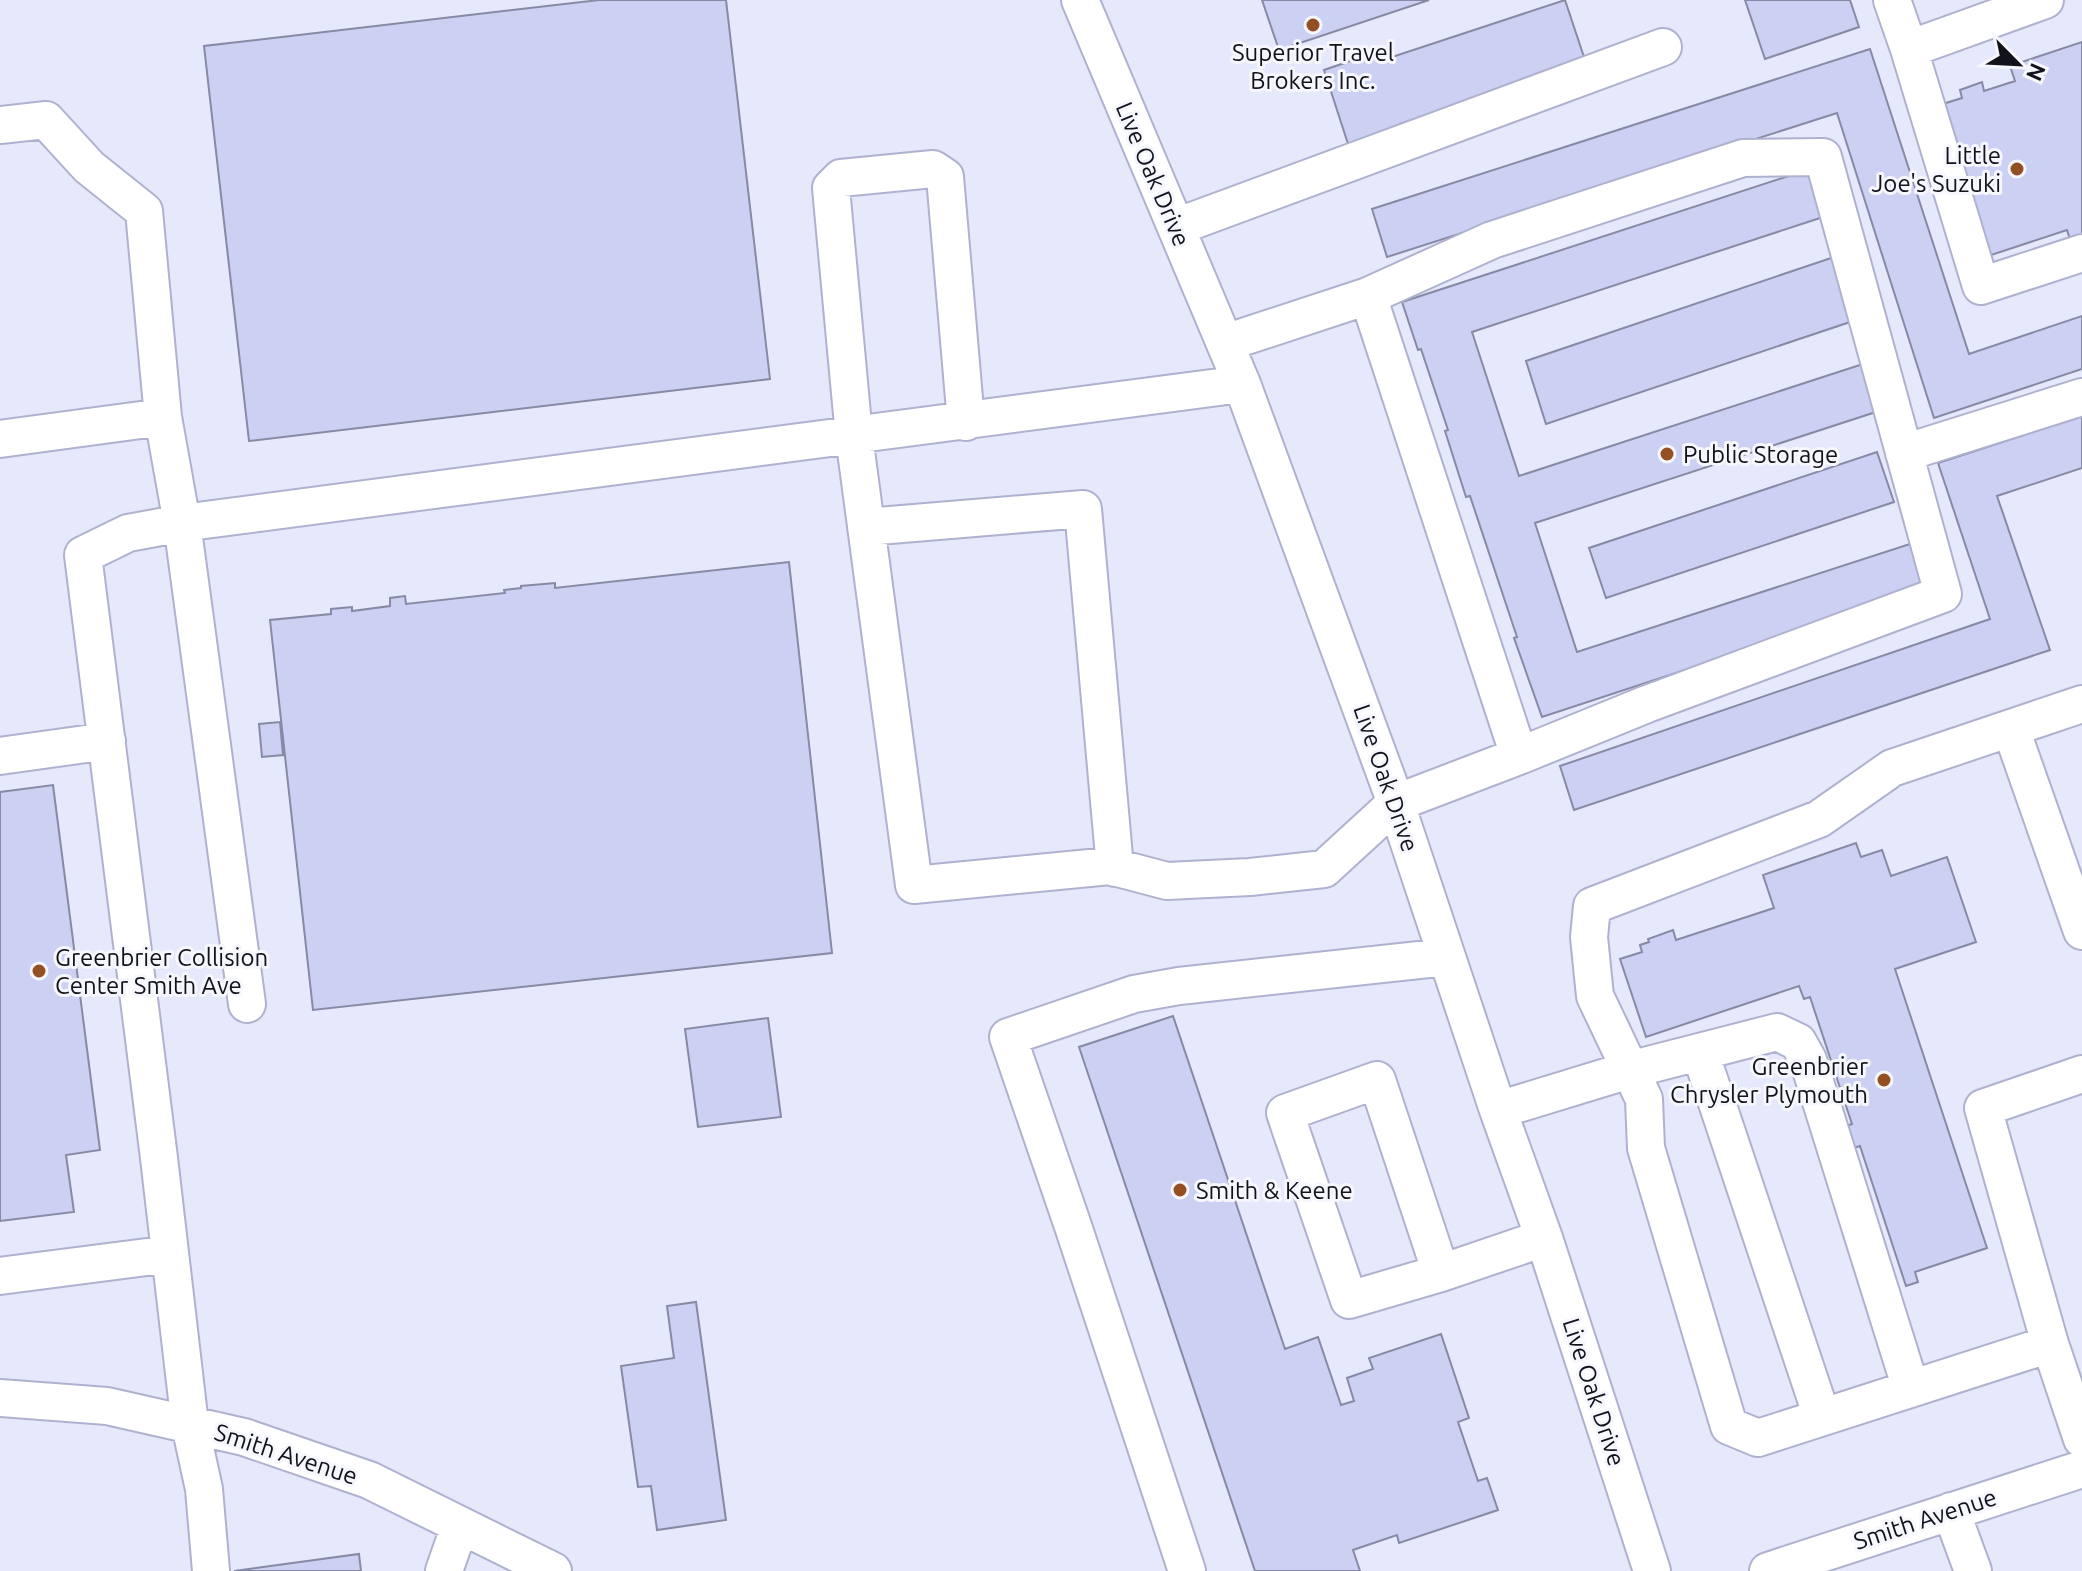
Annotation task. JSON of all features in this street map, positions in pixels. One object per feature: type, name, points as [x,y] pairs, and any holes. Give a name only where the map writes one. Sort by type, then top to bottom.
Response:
[{"type":"street","name":"Live Oak Drive","points":[[1080,0],[1242,384],[1396,803],[1544,1238],[1652,1571]]},
{"type":"street","points":[[1892,0],[1981,286],[2082,253]]},
{"type":"street","points":[[1909,49],[2045,0]]},
{"type":"street","points":[[1176,227],[1663,47]]},
{"type":"street","points":[[0,125],[46,120],[89,167],[144,211],[163,417],[182,523],[247,1004]]},
{"type":"street","points":[[966,422],[945,177],[933,169],[841,178],[831,188],[854,436],[914,885],[1110,866],[1167,881],[1324,869],[1396,803],[1647,704],[1943,594],[1823,157],[1743,158],[1492,240],[1368,296],[1225,343]]},
{"type":"street","points":[[1368,296],[1519,756]]},
{"type":"street","points":[[211,1571],[204,1489],[190,1425],[83,555],[128,533],[182,523],[1242,384]]},
{"type":"street","points":[[1904,453],[2082,397]]},
{"type":"street","points":[[0,439],[163,417]]},
{"type":"street","points":[[866,527],[1083,509],[1115,868]]},
{"type":"street","points":[[2050,1344],[1758,1438],[1729,1426],[1646,1148],[1644,1099],[1595,996],[1589,937],[1592,906],[1819,819],[1892,768],[2082,704]]},
{"type":"street","points":[[2011,729],[2082,931]]},
{"type":"street","points":[[0,756],[107,741]]},
{"type":"street","points":[[1187,1571],[1008,1037],[1134,994],[1179,986],[1447,957]]},
{"type":"street","points":[[1498,1110],[1629,1070],[1777,1032],[1798,1042],[1808,1060],[1911,1389]]},
{"type":"street","points":[[1700,1052],[1822,1417]]},
{"type":"street","points":[[2082,1074],[1983,1108],[2050,1344],[2082,1439]]},
{"type":"street","points":[[1441,1273],[1377,1080],[1285,1113],[1349,1300],[1441,1273],[1544,1238]]},
{"type":"street","points":[[0,1276],[170,1254]]},
{"type":"street","name":"Smith Avenue","points":[[0,1398],[107,1406],[244,1437],[369,1480],[553,1571]]},
{"type":"street","name":"Smith Avenue","points":[[1768,1571],[2082,1469]]},
{"type":"street","points":[[1951,1511],[1973,1571]]},
{"type":"street","points":[[444,1571],[460,1525]]},
{"type":"building","points":[[599,0],[726,0],[770,379],[249,441],[204,46]]},
{"type":"building","name":"Superior Travel Brokers Inc.","points":[[1262,0],[1429,0],[1279,50]]},
{"type":"building","points":[[1565,0],[1586,63],[1400,124],[1403,133],[1350,150],[1324,70],[1377,52],[1380,61]]},
{"type":"building","points":[[1745,0],[1850,0],[1859,27],[1765,59]]},
{"type":"building","name":"Little Joe's Suzuki","points":[[2082,42],[2082,242],[2072,246],[2067,230],[1982,258],[1933,107],[1962,98],[1960,90],[1982,82],[1984,91],[2015,81],[2010,66]]},
{"type":"building","points":[[1870,49],[1969,354],[2082,316],[2082,369],[1934,418],[1837,113],[1387,257],[1372,209]]},
{"type":"building","name":"Public Storage","points":[[1807,170],[1823,217],[1472,332],[1519,476],[1869,362],[1885,409],[1535,523],[1577,652],[1913,543],[1928,590],[1542,717],[1470,496],[1466,497],[1421,349],[1418,350],[1402,302]]},
{"type":"building","points":[[1834,257],[1856,320],[1546,424],[1526,361]]},
{"type":"building","points":[[2082,416],[2082,468],[1997,496],[2050,650],[1574,810],[1560,766],[1990,619],[1938,463]]},
{"type":"building","points":[[1877,452],[1894,502],[1606,598],[1589,548]]},
{"type":"building","points":[[789,562],[832,953],[313,1010],[270,620],[331,614],[331,609],[352,607],[352,611],[390,606],[390,598],[405,596],[406,604],[505,593],[504,590],[521,586],[555,583],[555,588]]},
{"type":"building","points":[[280,722],[283,755],[262,757],[259,724]]},
{"type":"building","name":"Greenbrier Collision Center Smith Ave","points":[[53,785],[100,1150],[66,1155],[74,1212],[0,1221],[0,792]]},
{"type":"building","name":"Greenbrier Chrysler Plymouth","points":[[1856,843],[1861,857],[1882,850],[1891,876],[1947,857],[1976,942],[1895,969],[1987,1248],[1915,1272],[1918,1282],[1906,1286],[1860,1146],[1847,1150],[1839,1128],[1852,1124],[1810,997],[1804,999],[1799,986],[1646,1037],[1620,959],[1642,952],[1640,945],[1649,942],[1648,939],[1673,930],[1676,940],[1774,908],[1763,875]]},
{"type":"building","name":"Smith & Keene","points":[[1173,1016],[1285,1349],[1318,1337],[1341,1405],[1354,1401],[1347,1378],[1373,1369],[1369,1358],[1441,1334],[1469,1418],[1458,1422],[1478,1481],[1487,1478],[1498,1510],[1399,1543],[1397,1535],[1353,1550],[1360,1571],[1255,1571],[1079,1047]]},
{"type":"building","points":[[768,1018],[781,1117],[698,1127],[685,1029]]},
{"type":"building","points":[[696,1302],[726,1520],[657,1530],[651,1486],[638,1487],[621,1366],[674,1358],[667,1306]]},
{"type":"building","points":[[359,1554],[361,1571],[234,1571]]},
{"type":"place","name":"Superior Travel Brokers Inc.","points":[[1313,25]]},
{"type":"place","name":"Little Joe's Suzuki","points":[[2017,169]]},
{"type":"place","name":"Public Storage","points":[[1667,454]]},
{"type":"place","name":"Greenbrier Collision Center Smith Ave","points":[[39,971]]},
{"type":"place","name":"Greenbrier Chrysler Plymouth","points":[[1884,1080]]},
{"type":"place","name":"Smith & Keene","points":[[1180,1190]]}]
